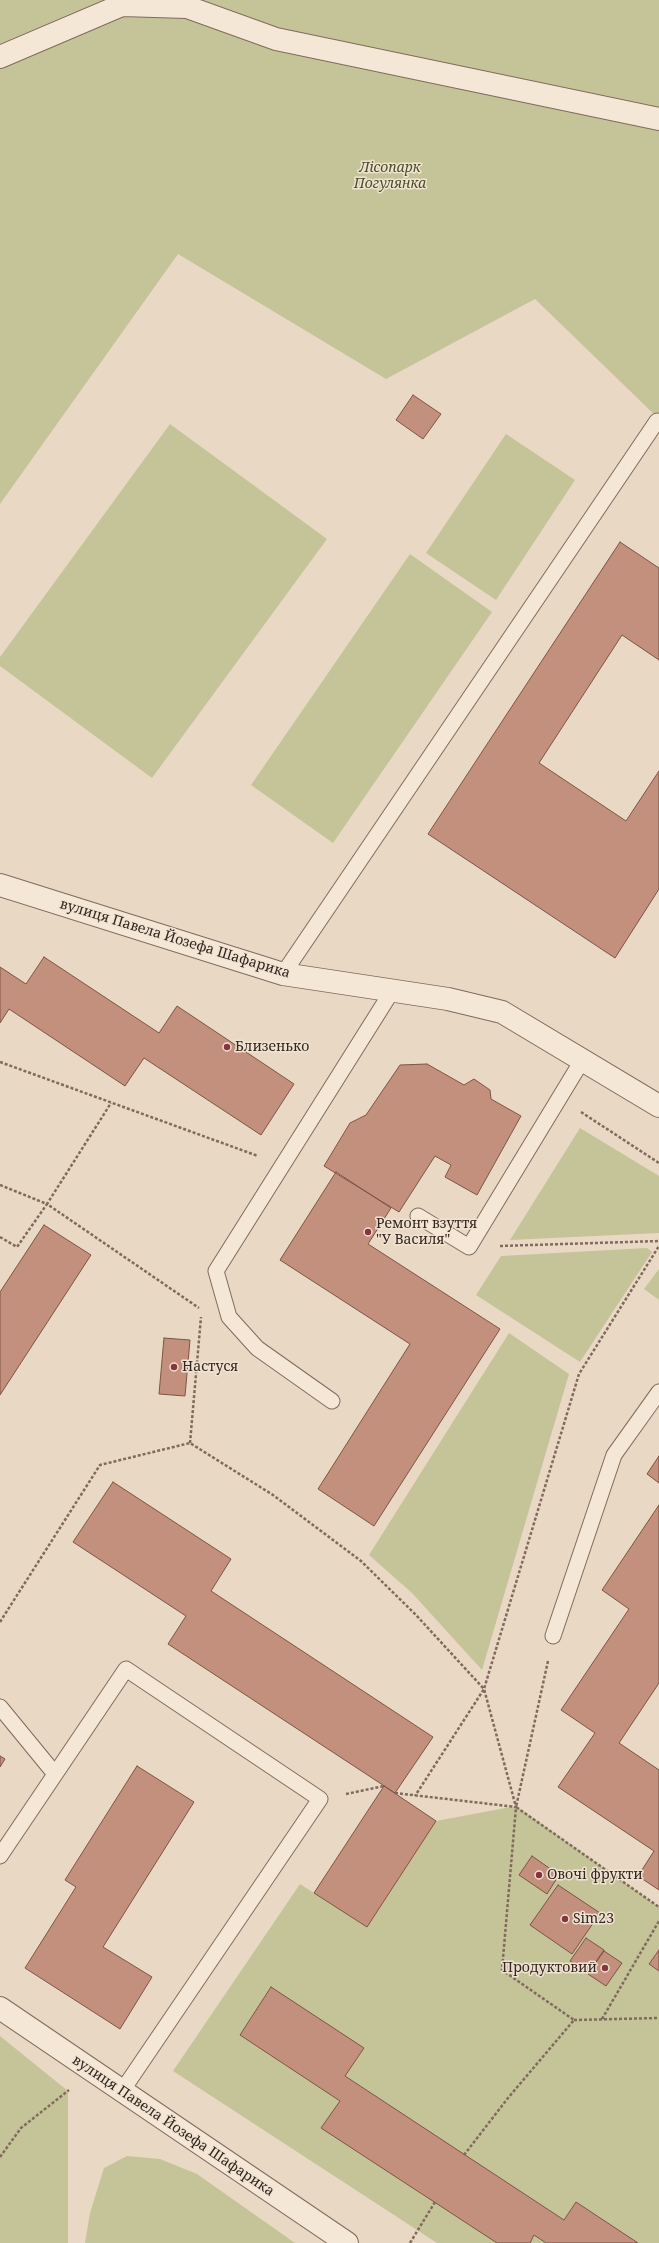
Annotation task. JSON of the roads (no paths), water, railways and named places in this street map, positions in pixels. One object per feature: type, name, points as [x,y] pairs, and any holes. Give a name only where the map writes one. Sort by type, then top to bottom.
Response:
[{"type":"street","points":[[0,57],[122,5],[187,7],[276,39],[659,119]]},
{"type":"street","name":"вулиця Павела Йозефа Шафарика","points":[[0,885],[283,974],[448,999],[502,1012],[583,1059],[659,1106]]},
{"type":"street","name":"вулиця Павела Йозефа Шафарика","points":[[0,2008],[347,2243]]},
{"type":"lane","points":[[283,974],[657,421]]},
{"type":"lane","points":[[332,1401],[257,1348],[229,1317],[216,1271],[392,990]]},
{"type":"lane","points":[[418,1216],[469,1247],[583,1059]]},
{"type":"lane","points":[[553,1636],[614,1455],[659,1392]]},
{"type":"lane","points":[[0,1856],[126,1669],[320,1799],[122,2091]]},
{"type":"lane","points":[[0,1707],[55,1774]]},
{"type":"place","name":"Близенько","points":[[227,1047]]},
{"type":"place","name":"Ремонт взуття \"У Василя\"","points":[[368,1232]]},
{"type":"place","name":"Настуся","points":[[174,1367]]},
{"type":"place","name":"Овочі фрукти","points":[[539,1875]]},
{"type":"place","name":"Sim23","points":[[565,1919]]},
{"type":"place","name":"Продуктовий","points":[[605,1968]]},
{"type":"park label","name":"Лісопарк Погулянка","points":[[390,176]]}]
